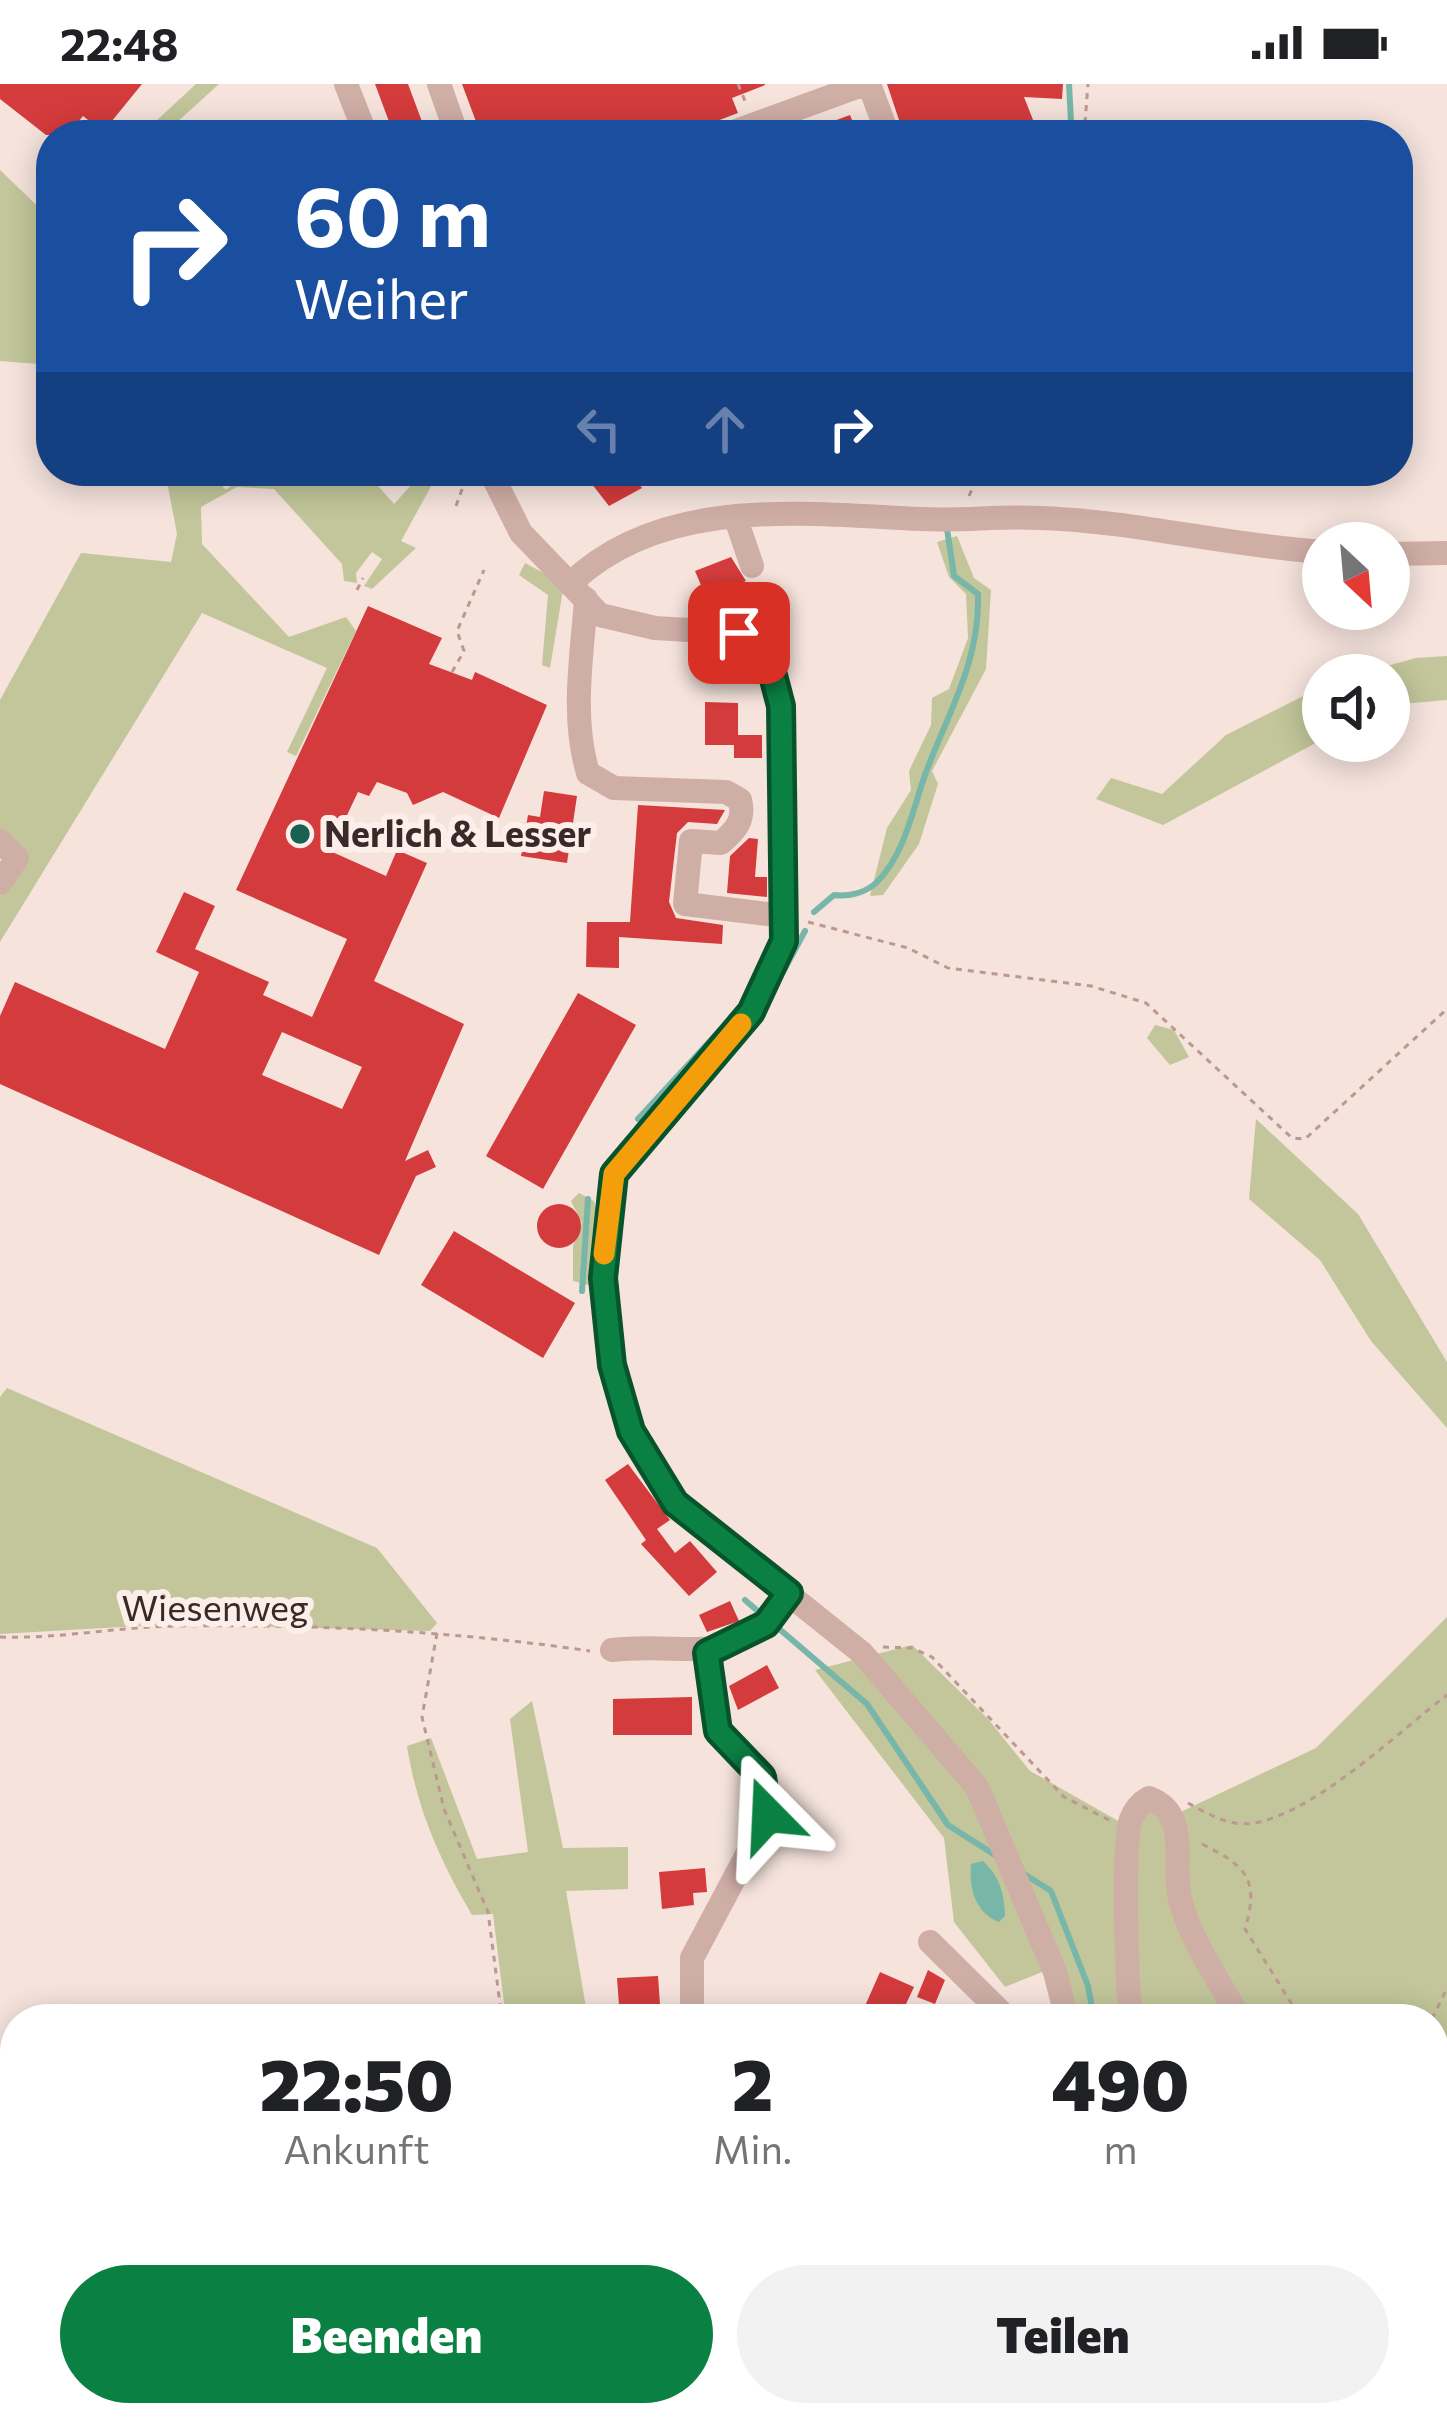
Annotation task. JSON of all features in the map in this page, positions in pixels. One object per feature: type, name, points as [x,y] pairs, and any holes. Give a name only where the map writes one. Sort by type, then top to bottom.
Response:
[{"type":"street","points":[[346,84],[360,120]]},
{"type":"street","points":[[439,84],[452,120]]},
{"type":"street","points":[[760,120],[830,90],[867,84],[882,120]]},
{"type":"street","points":[[498,486],[521,533],[600,615],[739,633],[771,668],[781,706],[784,941],[776,967],[751,1012],[614,1174],[603,1278],[617,1385],[631,1431],[675,1503],[777,1609],[862,1653],[976,1787],[1024,1900],[1057,2004]]},
{"type":"street","points":[[783,916],[685,904],[691,841],[722,843],[737,829],[743,813],[740,800],[726,792],[614,788],[588,773],[581,749],[578,591],[600,556],[696,521],[767,512],[959,520],[1041,518],[1302,549]]},
{"type":"street","points":[[735,516],[752,566]]},
{"type":"street","points":[[1410,554],[1447,553]]},
{"type":"street","points":[[0,842],[17,858],[0,883]]},
{"type":"street","points":[[613,1650],[661,1645],[707,1653],[777,1609]]},
{"type":"street","points":[[692,2004],[692,1958],[768,1815],[762,1777],[718,1731],[707,1653]]},
{"type":"street","points":[[1129,2004],[1125,1967],[1128,1830],[1140,1804],[1149,1798],[1162,1803],[1178,1833],[1180,1901],[1232,2004]]},
{"type":"street","points":[[930,1942],[993,2004]]},
{"type":"path","points":[[1085,120],[1088,84]]},
{"type":"path","points":[[456,506],[463,486]]},
{"type":"path","points":[[959,520],[974,486]]},
{"type":"path","points":[[452,672],[464,652],[458,631],[484,570]]},
{"type":"path","points":[[357,590],[363,578]]},
{"type":"path","points":[[783,916],[908,948],[948,968],[1091,986],[1146,1003],[1292,1138],[1305,1139],[1447,1009]]},
{"type":"path","name":"Wiesenweg","points":[[0,1637],[63,1638],[174,1626],[434,1634],[613,1650]]},
{"type":"path","points":[[434,1634],[422,1718],[444,1809],[488,1912],[500,2004]]},
{"type":"path","points":[[862,1653],[887,1646],[932,1657],[1064,1797],[1128,1830]]},
{"type":"path","points":[[1162,1803],[1187,1803],[1222,1822],[1256,1823],[1300,1805],[1447,1695]]},
{"type":"path","points":[[1178,1833],[1234,1861],[1248,1879],[1254,1901],[1246,1929],[1292,2004]]},
{"type":"green space","points":[[196,84],[219,84],[179,120],[157,120]]},
{"type":"green space","points":[[0,170],[36,205],[36,364],[0,361]]},
{"type":"green space","points":[[168,486],[222,486],[226,490],[231,486],[378,486],[394,504],[410,486],[431,486],[401,541],[416,548],[372,589],[364,586],[382,559],[372,552],[356,573],[357,583],[344,581],[342,564],[274,489],[237,487],[201,507],[202,544],[289,637],[346,617],[356,631],[296,756],[287,752],[327,668],[202,613],[0,942],[0,896],[28,854],[0,836],[0,700],[81,553],[171,562],[177,534]]},
{"type":"green space","points":[[957,536],[974,578],[991,590],[986,669],[932,771],[938,784],[919,844],[883,895],[870,896],[887,828],[911,790],[909,771],[931,725],[932,698],[949,689],[968,638],[966,594],[949,577],[937,542]]},
{"type":"green space","points":[[525,563],[564,584],[550,668],[542,665],[548,595],[519,575]]},
{"type":"green space","points":[[1447,656],[1447,700],[1410,703],[1410,660]]},
{"type":"green space","points":[[1302,697],[1302,750],[1163,825],[1096,799],[1111,778],[1162,794],[1226,735]]},
{"type":"green space","points":[[1155,1025],[1174,1030],[1189,1057],[1170,1065],[1147,1038]]},
{"type":"green space","points":[[1256,1119],[1358,1214],[1447,1362],[1447,1428],[1371,1341],[1320,1260],[1249,1199]]},
{"type":"green space","points":[[579,1193],[594,1201],[598,1216],[592,1286],[573,1281],[573,1246],[582,1223],[571,1201]]},
{"type":"green space","points":[[7,1388],[377,1548],[437,1623],[430,1631],[173,1624],[0,1634],[0,1397]]},
{"type":"green space","points":[[1447,1617],[1447,2004],[1062,2004],[1052,1968],[1005,1987],[954,1922],[944,1838],[815,1670],[912,1645],[988,1719],[1030,1771],[1129,1827],[1138,1803],[1172,1816],[1316,1748]]},
{"type":"green space","points":[[532,1701],[563,1848],[628,1847],[628,1889],[566,1891],[585,2004],[504,2004],[493,1914],[472,1915],[431,1834],[411,1769],[407,1746],[431,1738],[477,1859],[528,1852],[510,1719]]},
{"type":"water","points":[[983,1861],[1002,1893],[1005,1916],[999,1922],[984,1913],[973,1891],[971,1864]]},
{"type":"building","points":[[0,84],[142,84],[113,120],[83,116],[80,120],[36,120],[36,127],[0,99]]},
{"type":"building","points":[[375,84],[408,84],[421,120],[388,120]]},
{"type":"building","points":[[462,84],[765,84],[732,98],[738,113],[720,120],[475,120]]},
{"type":"building","points":[[887,84],[1063,84],[1062,99],[1024,97],[1033,120],[899,120]]},
{"type":"building","points":[[593,486],[642,488],[609,506]]},
{"type":"building","points":[[731,557],[746,581],[706,597],[695,571]]},
{"type":"building","points":[[368,606],[442,638],[429,664],[472,680],[475,672],[547,705],[499,818],[443,792],[413,805],[407,793],[377,782],[369,796],[358,792],[330,851],[386,876],[397,850],[427,863],[374,981],[464,1024],[405,1161],[428,1150],[436,1167],[416,1176],[379,1255],[0,1084],[0,1016],[15,982],[165,1049],[199,972],[156,952],[184,892],[215,906],[195,949],[269,982],[263,995],[312,1017],[347,939],[236,890]],"holes":[[[282,1032],[362,1067],[342,1109],[262,1075]]]},
{"type":"building","points":[[705,702],[738,703],[738,735],[762,735],[762,758],[734,758],[734,745],[705,745]]},
{"type":"building","points":[[544,791],[577,796],[567,863],[521,856],[528,815],[540,817]]},
{"type":"building","points":[[638,805],[725,810],[717,824],[688,822],[677,833],[669,902],[676,918],[723,925],[722,944],[619,937],[619,968],[586,967],[587,922],[630,922]]},
{"type":"building","points":[[749,838],[758,839],[755,877],[767,877],[767,897],[727,893],[730,856]]},
{"type":"building","points":[[578,993],[636,1025],[543,1189],[486,1156]]},
{"type":"building","points":[[559,1204],[574,1211],[581,1226],[574,1241],[559,1248],[544,1241],[537,1226],[544,1211]]},
{"type":"building","points":[[454,1231],[575,1303],[543,1358],[421,1285]]},
{"type":"building","points":[[628,1464],[670,1520],[657,1529],[675,1553],[690,1541],[717,1572],[689,1596],[641,1544],[646,1540],[605,1480]]},
{"type":"building","points":[[730,1601],[739,1621],[707,1632],[699,1615]]},
{"type":"building","points":[[767,1665],[779,1688],[738,1710],[729,1686]]},
{"type":"building","points":[[692,1697],[692,1735],[613,1735],[613,1699]]},
{"type":"building","points":[[705,1868],[707,1892],[693,1893],[694,1905],[662,1909],[659,1872]]},
{"type":"building","points":[[928,1970],[945,1980],[935,2004],[917,1997]]},
{"type":"building","points":[[880,1972],[914,1987],[906,2004],[866,2004]]},
{"type":"building","points":[[658,1976],[660,2004],[619,2004],[617,1978]]},
{"type":"waterway","points":[[1069,84],[1071,120]]},
{"type":"waterway","points":[[814,912],[834,895],[868,889],[887,871],[961,685],[974,642],[978,594],[954,576],[947,529]]},
{"type":"waterway","points":[[783,972],[805,931]]},
{"type":"waterway","points":[[638,1119],[721,1029]]},
{"type":"waterway","points":[[582,1291],[588,1199]]},
{"type":"waterway","points":[[745,1600],[760,1613]]},
{"type":"waterway","points":[[770,1621],[867,1704],[948,1825],[995,1855]]},
{"type":"waterway","points":[[1021,1872],[1051,1891],[1091,2004]]},
{"type":"slow traffic","points":[[604,1254],[614,1174],[690,1078],[741,1024]]},
{"type":"place","name":"Nerlich & Lesser","points":[[300,834]]},
{"type":"route","points":[[739,633],[771,668],[781,706],[778,776],[784,941],[776,967],[751,1012],[690,1078],[614,1174],[603,1278],[612,1365],[631,1431],[675,1503],[789,1593],[766,1624],[707,1653],[718,1731],[762,1777],[768,1815]]}]
